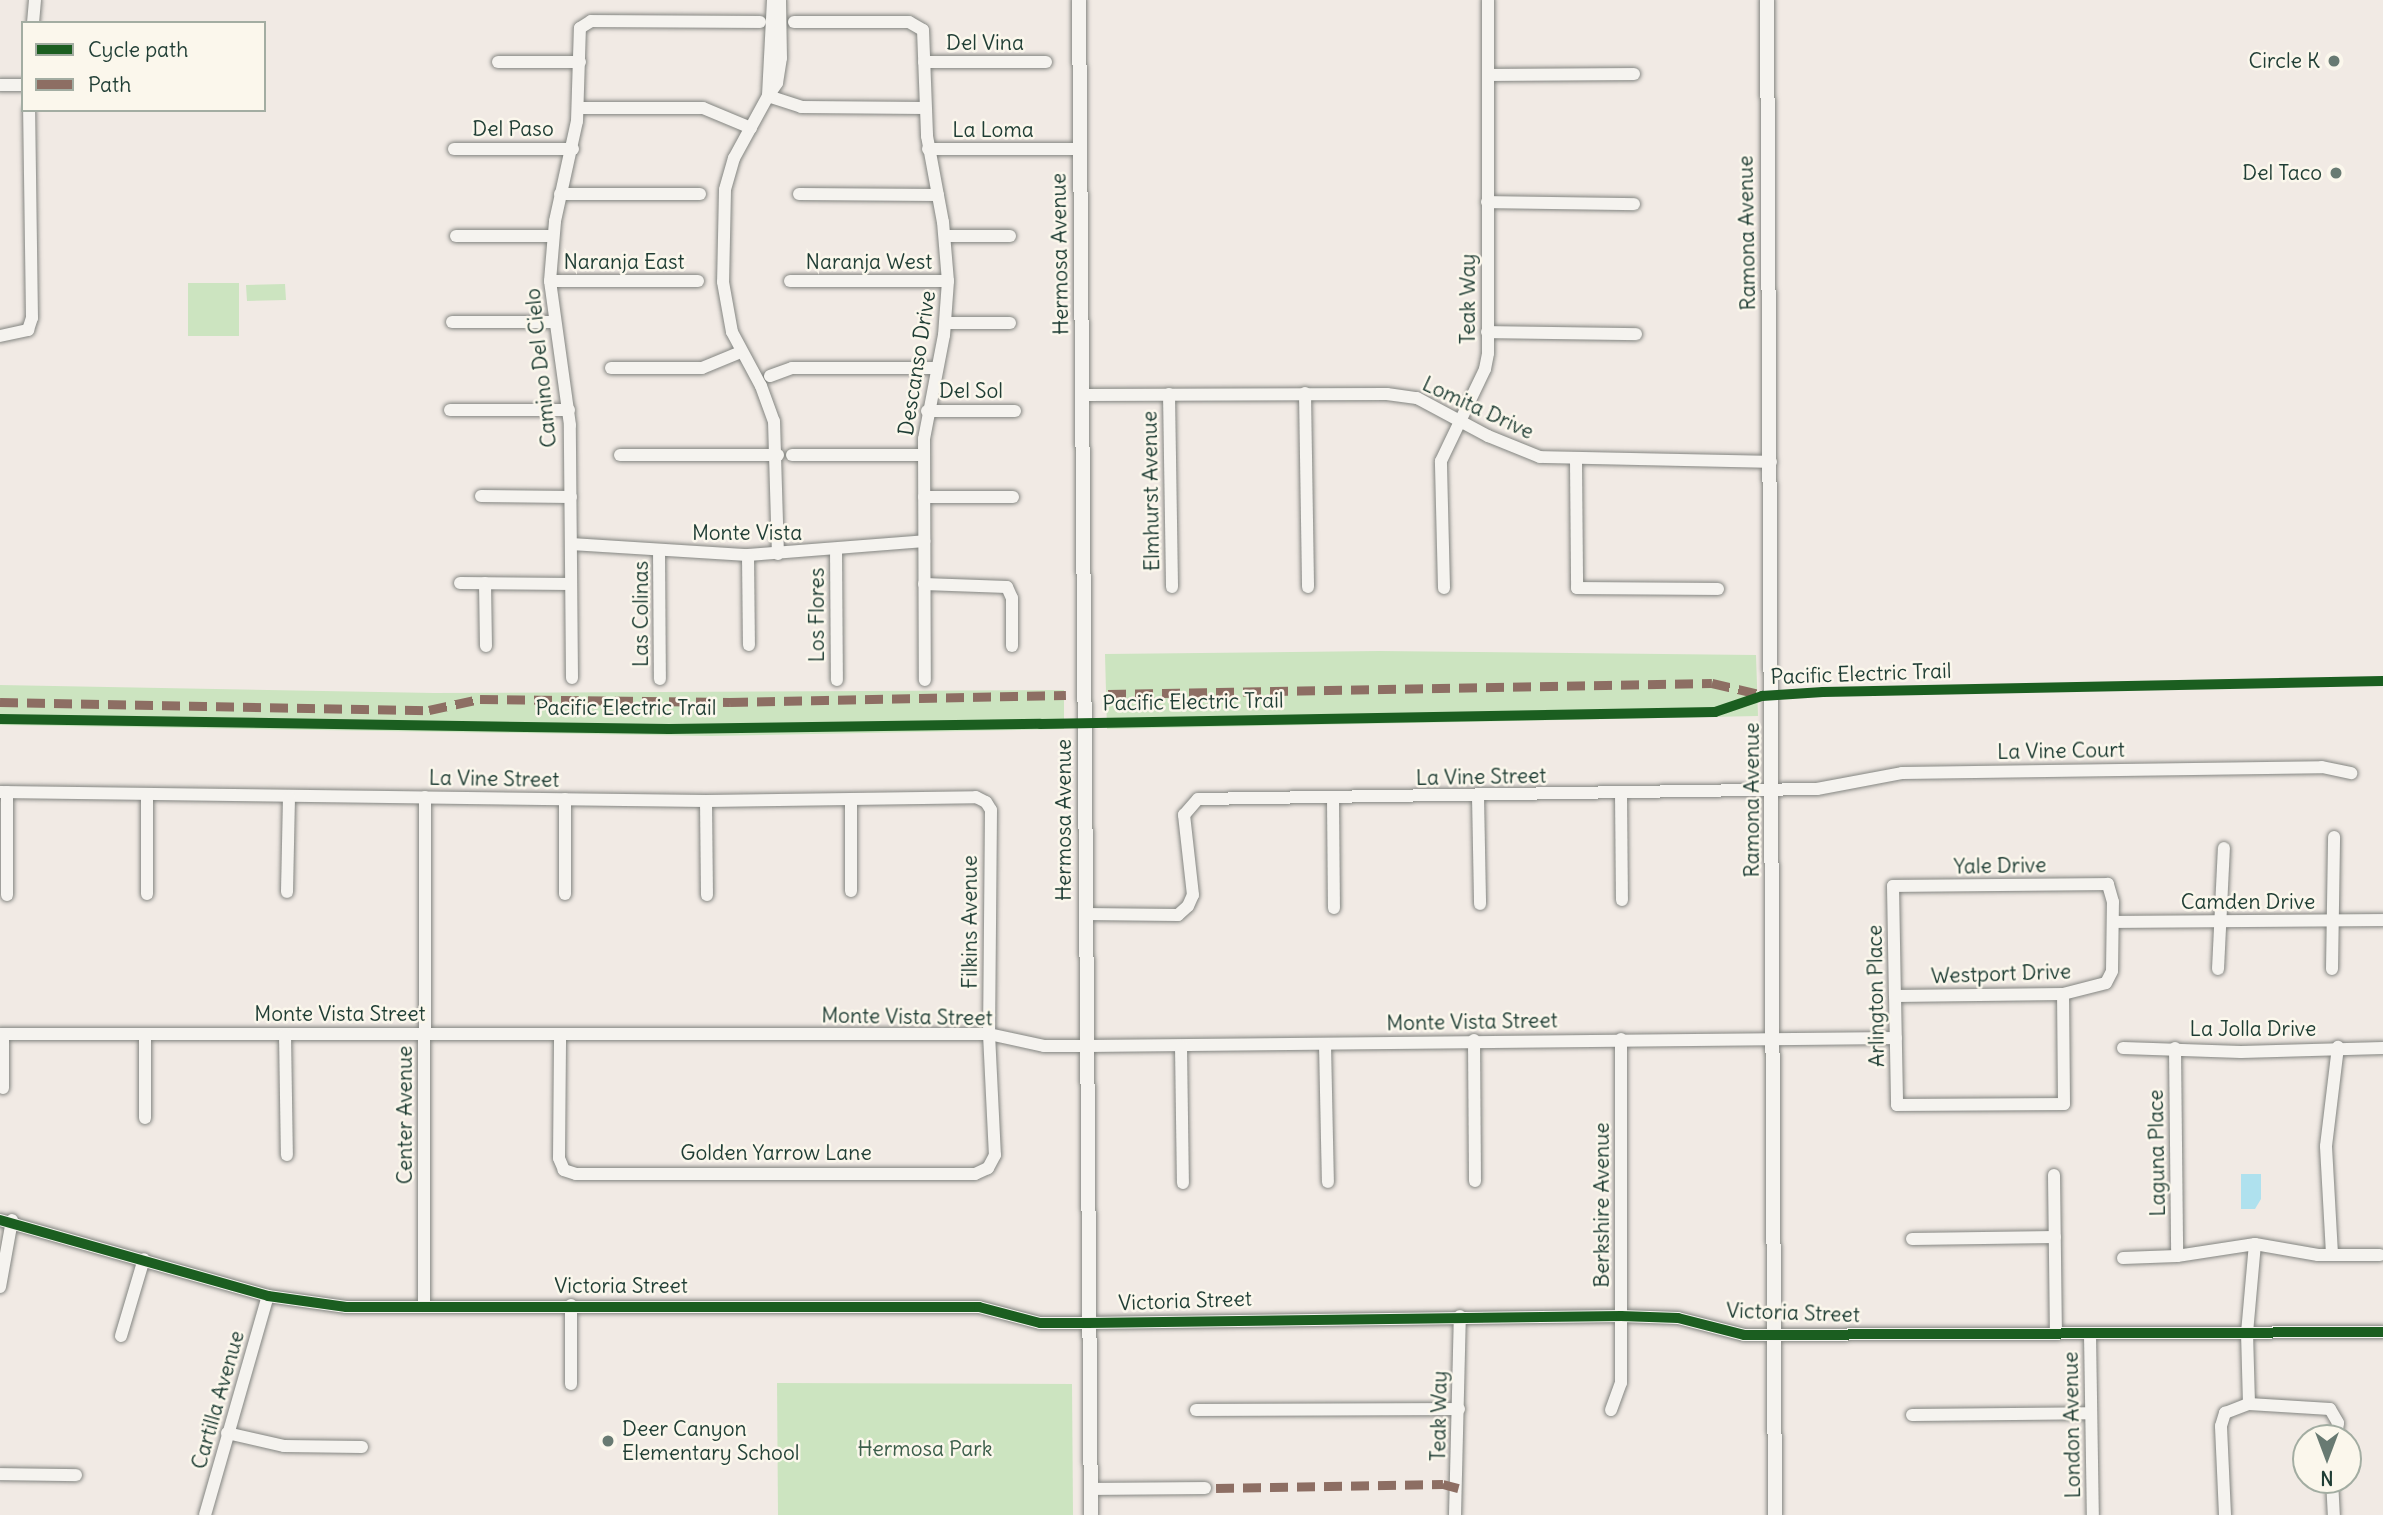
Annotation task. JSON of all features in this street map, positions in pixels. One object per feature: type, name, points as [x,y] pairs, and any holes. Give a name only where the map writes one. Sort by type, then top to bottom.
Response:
[{"type":"street","points":[[33,21],[35,0]]},
{"type":"street","points":[[768,96],[774,0]]},
{"type":"street","points":[[778,554],[778,455],[771,409],[741,352],[724,300],[723,201],[734,158],[777,83],[781,58],[780,0]]},
{"type":"street","name":"Hermosa Avenue","points":[[1079,0],[1085,395],[1085,914],[1091,1515]]},
{"type":"street","name":"Teak Way","points":[[1444,588],[1441,461],[1485,369],[1488,0]]},
{"type":"street","name":"Ramona Avenue","points":[[1767,0],[1775,1515]]},
{"type":"street","name":"Camino Del Cielo","points":[[572,678],[569,410],[553,322],[550,281],[553,236],[560,194],[573,149],[579,108],[580,28],[592,21],[760,22]]},
{"type":"street","name":"Descanso Drive","points":[[794,22],[909,22],[923,30],[928,149],[945,236],[948,281],[946,323],[927,411],[923,455],[925,680]]},
{"type":"street","points":[[498,62],[580,62]]},
{"type":"street","name":"Del Vina","points":[[924,62],[1046,62]]},
{"type":"street","points":[[1489,75],[1634,74]]},
{"type":"street","points":[[0,85],[21,85]]},
{"type":"street","points":[[768,96],[801,107],[925,108]]},
{"type":"street","points":[[579,108],[703,108],[751,128]]},
{"type":"street","points":[[0,335],[28,330],[32,318],[29,112]]},
{"type":"street","name":"Del Paso","points":[[454,149],[573,149]]},
{"type":"street","name":"La Loma","points":[[928,149],[1080,149]]},
{"type":"street","points":[[560,194],[700,194]]},
{"type":"street","points":[[799,194],[937,194]]},
{"type":"street","points":[[1487,202],[1634,204]]},
{"type":"street","points":[[456,236],[553,236]]},
{"type":"street","points":[[945,236],[1010,236]]},
{"type":"street","name":"Naranja East","points":[[550,281],[698,281]]},
{"type":"street","name":"Naranja West","points":[[790,281],[948,281]]},
{"type":"street","points":[[452,322],[553,322]]},
{"type":"street","points":[[946,323],[1010,323]]},
{"type":"street","points":[[1487,332],[1636,334]]},
{"type":"street","points":[[611,368],[702,368],[741,352]]},
{"type":"street","points":[[770,376],[792,368],[936,368]]},
{"type":"street","name":"Elmhurst Avenue","points":[[1169,394],[1172,587]]},
{"type":"street","points":[[1305,394],[1308,587]]},
{"type":"street","name":"Lomita Drive","points":[[1085,395],[1305,394],[1417,398],[1512,448],[1576,461],[1771,462]]},
{"type":"street","points":[[450,410],[569,410]]},
{"type":"street","name":"Del Sol","points":[[927,411],[1015,411]]},
{"type":"street","points":[[620,455],[778,455]]},
{"type":"street","points":[[792,455],[923,455]]},
{"type":"street","points":[[1576,461],[1577,588],[1718,589]]},
{"type":"street","points":[[481,496],[571,497]]},
{"type":"street","points":[[924,497],[1013,497]]},
{"type":"street","name":"Monte Vista","points":[[571,544],[748,555],[924,541]]},
{"type":"street","name":"Los Flores","points":[[836,549],[837,680]]},
{"type":"street","name":"Las Colinas","points":[[660,550],[660,679]]},
{"type":"street","points":[[748,555],[748,645]]},
{"type":"street","points":[[460,583],[571,584]]},
{"type":"street","points":[[485,583],[486,646]]},
{"type":"street","points":[[924,584],[1007,587],[1012,598],[1012,646]]},
{"type":"street","name":"La Vine Court","points":[[1773,789],[1850,786],[1902,773],[2322,766],[2351,773]]},
{"type":"street","name":"La Vine Street","points":[[1085,914],[1178,915],[1188,906],[1193,895],[1184,815],[1191,803],[1198,799],[1333,799],[1773,789]]},
{"type":"street","points":[[4,792],[7,895]]},
{"type":"street","name":"La Vine Street","points":[[4,792],[147,796],[706,801],[976,797],[986,802]]},
{"type":"street","points":[[1621,792],[1622,900]]},
{"type":"street","points":[[147,796],[147,894]]},
{"type":"street","points":[[1478,796],[1480,904]]},
{"type":"street","points":[[287,892],[289,797]]},
{"type":"street","name":"Center Avenue","points":[[424,1307],[425,797]]},
{"type":"street","points":[[565,799],[565,894]]},
{"type":"street","points":[[1333,799],[1334,908]]},
{"type":"street","points":[[851,800],[851,891]]},
{"type":"street","points":[[706,801],[708,895]]},
{"type":"street","name":"Filkins Avenue","points":[[986,802],[991,810],[989,1034],[995,1155],[988,1168]]},
{"type":"street","points":[[2332,969],[2334,837]]},
{"type":"street","points":[[2218,969],[2219,920],[2224,908],[2224,848]]},
{"type":"street","name":"Yale Drive","points":[[1893,886],[2108,884],[2113,922]]},
{"type":"street","name":"Arlington Place","points":[[1893,886],[1897,1105],[2064,1104],[2063,994]]},
{"type":"street","name":"Camden Drive","points":[[2113,922],[2383,920]]},
{"type":"street","name":"Westport Drive","points":[[1895,996],[2063,994],[2106,983],[2112,971],[2113,922]]},
{"type":"street","points":[[1,1034],[3,1088]]},
{"type":"street","name":"Monte Vista Street","points":[[1,1034],[989,1034],[1044,1046],[1896,1038]]},
{"type":"street","points":[[285,1034],[286,1155]]},
{"type":"street","points":[[145,1035],[145,1118]]},
{"type":"street","name":"Golden Yarrow Lane","points":[[560,1036],[559,1158],[564,1170],[576,1174],[975,1174],[988,1168]]},
{"type":"street","name":"Berkshire Avenue","points":[[1611,1410],[1621,1383],[1621,1039]]},
{"type":"street","points":[[1474,1040],[1475,1181]]},
{"type":"street","points":[[1325,1044],[1328,1182]]},
{"type":"street","points":[[1181,1046],[1183,1183]]},
{"type":"street","points":[[2332,1254],[2326,1146],[2338,1047]]},
{"type":"street","name":"La Jolla Drive","points":[[2123,1048],[2267,1052],[2338,1047],[2383,1048]]},
{"type":"street","name":"Laguna Place","points":[[2175,1048],[2178,1256]]},
{"type":"street","name":"London Avenue","points":[[2053,1175],[2056,1334]]},
{"type":"street","points":[[0,1287],[6,1220]]},
{"type":"street","name":"Victoria Street","points":[[6,1220],[268,1296],[346,1307],[979,1307],[1002,1310],[1040,1323],[1621,1316],[1678,1318],[1715,1330],[1775,1335],[2383,1332]]},
{"type":"street","points":[[1912,1238],[2055,1237]]},
{"type":"street","points":[[2249,1404],[2247,1333],[2255,1244]]},
{"type":"street","points":[[2123,1258],[2178,1256],[2255,1244],[2332,1254],[2380,1255]]},
{"type":"street","points":[[121,1336],[144,1259]]},
{"type":"street","name":"Cartilla Avenue","points":[[205,1515],[226,1433],[268,1296]]},
{"type":"street","points":[[571,1305],[571,1384]]},
{"type":"street","name":"Teak Way","points":[[1455,1515],[1460,1316]]},
{"type":"street","name":"London Avenue","points":[[2090,1334],[2093,1515]]},
{"type":"street","points":[[2225,1515],[2221,1426],[2225,1413],[2249,1404],[2330,1409],[2338,1424]]},
{"type":"street","points":[[1196,1410],[1459,1409]]},
{"type":"street","points":[[1912,1415],[2090,1413]]},
{"type":"street","points":[[226,1433],[284,1446],[362,1447]]},
{"type":"street","points":[[0,1474],[76,1475]]},
{"type":"street","points":[[1091,1489],[1205,1488]]},
{"type":"street","points":[[2333,1494],[2334,1515]]},
{"type":"green space","points":[[188,283],[239,283],[239,336],[188,336]]},
{"type":"green space","points":[[285,284],[286,300],[247,301],[246,285]]},
{"type":"green space","points":[[1379,651],[1756,655],[1758,716],[1107,729],[1105,654]]},
{"type":"green space","points":[[0,685],[434,693],[1064,690],[1064,729],[711,736],[0,725]]},
{"type":"green space","name":"Hermosa Park","points":[[777,1383],[1072,1384],[1073,1515],[778,1515]]},
{"type":"water","points":[[2241,1174],[2261,1174],[2261,1199],[2255,1209],[2241,1209]]},
{"type":"marked path","points":[[1108,694],[1712,683],[1759,694]]},
{"type":"marked path","points":[[0,702],[429,710],[480,699],[730,702],[1066,695]]},
{"type":"marked path","points":[[1216,1488],[1443,1484],[1458,1488]]},
{"type":"cycle path","name":"Pacific Electric Trail","points":[[0,719],[669,729],[1040,724],[1715,712],[1762,696],[1823,692],[2383,681]]},
{"type":"cycle path","points":[[0,1220],[268,1296],[346,1307],[979,1307],[1040,1323],[1621,1316],[1678,1318],[1744,1335],[2383,1332]]},
{"type":"place","name":"Circle K","points":[[2334,61]]},
{"type":"place","name":"Del Taco","points":[[2336,173]]},
{"type":"place","name":"Deer Canyon Elementary School","points":[[608,1441]]}]
